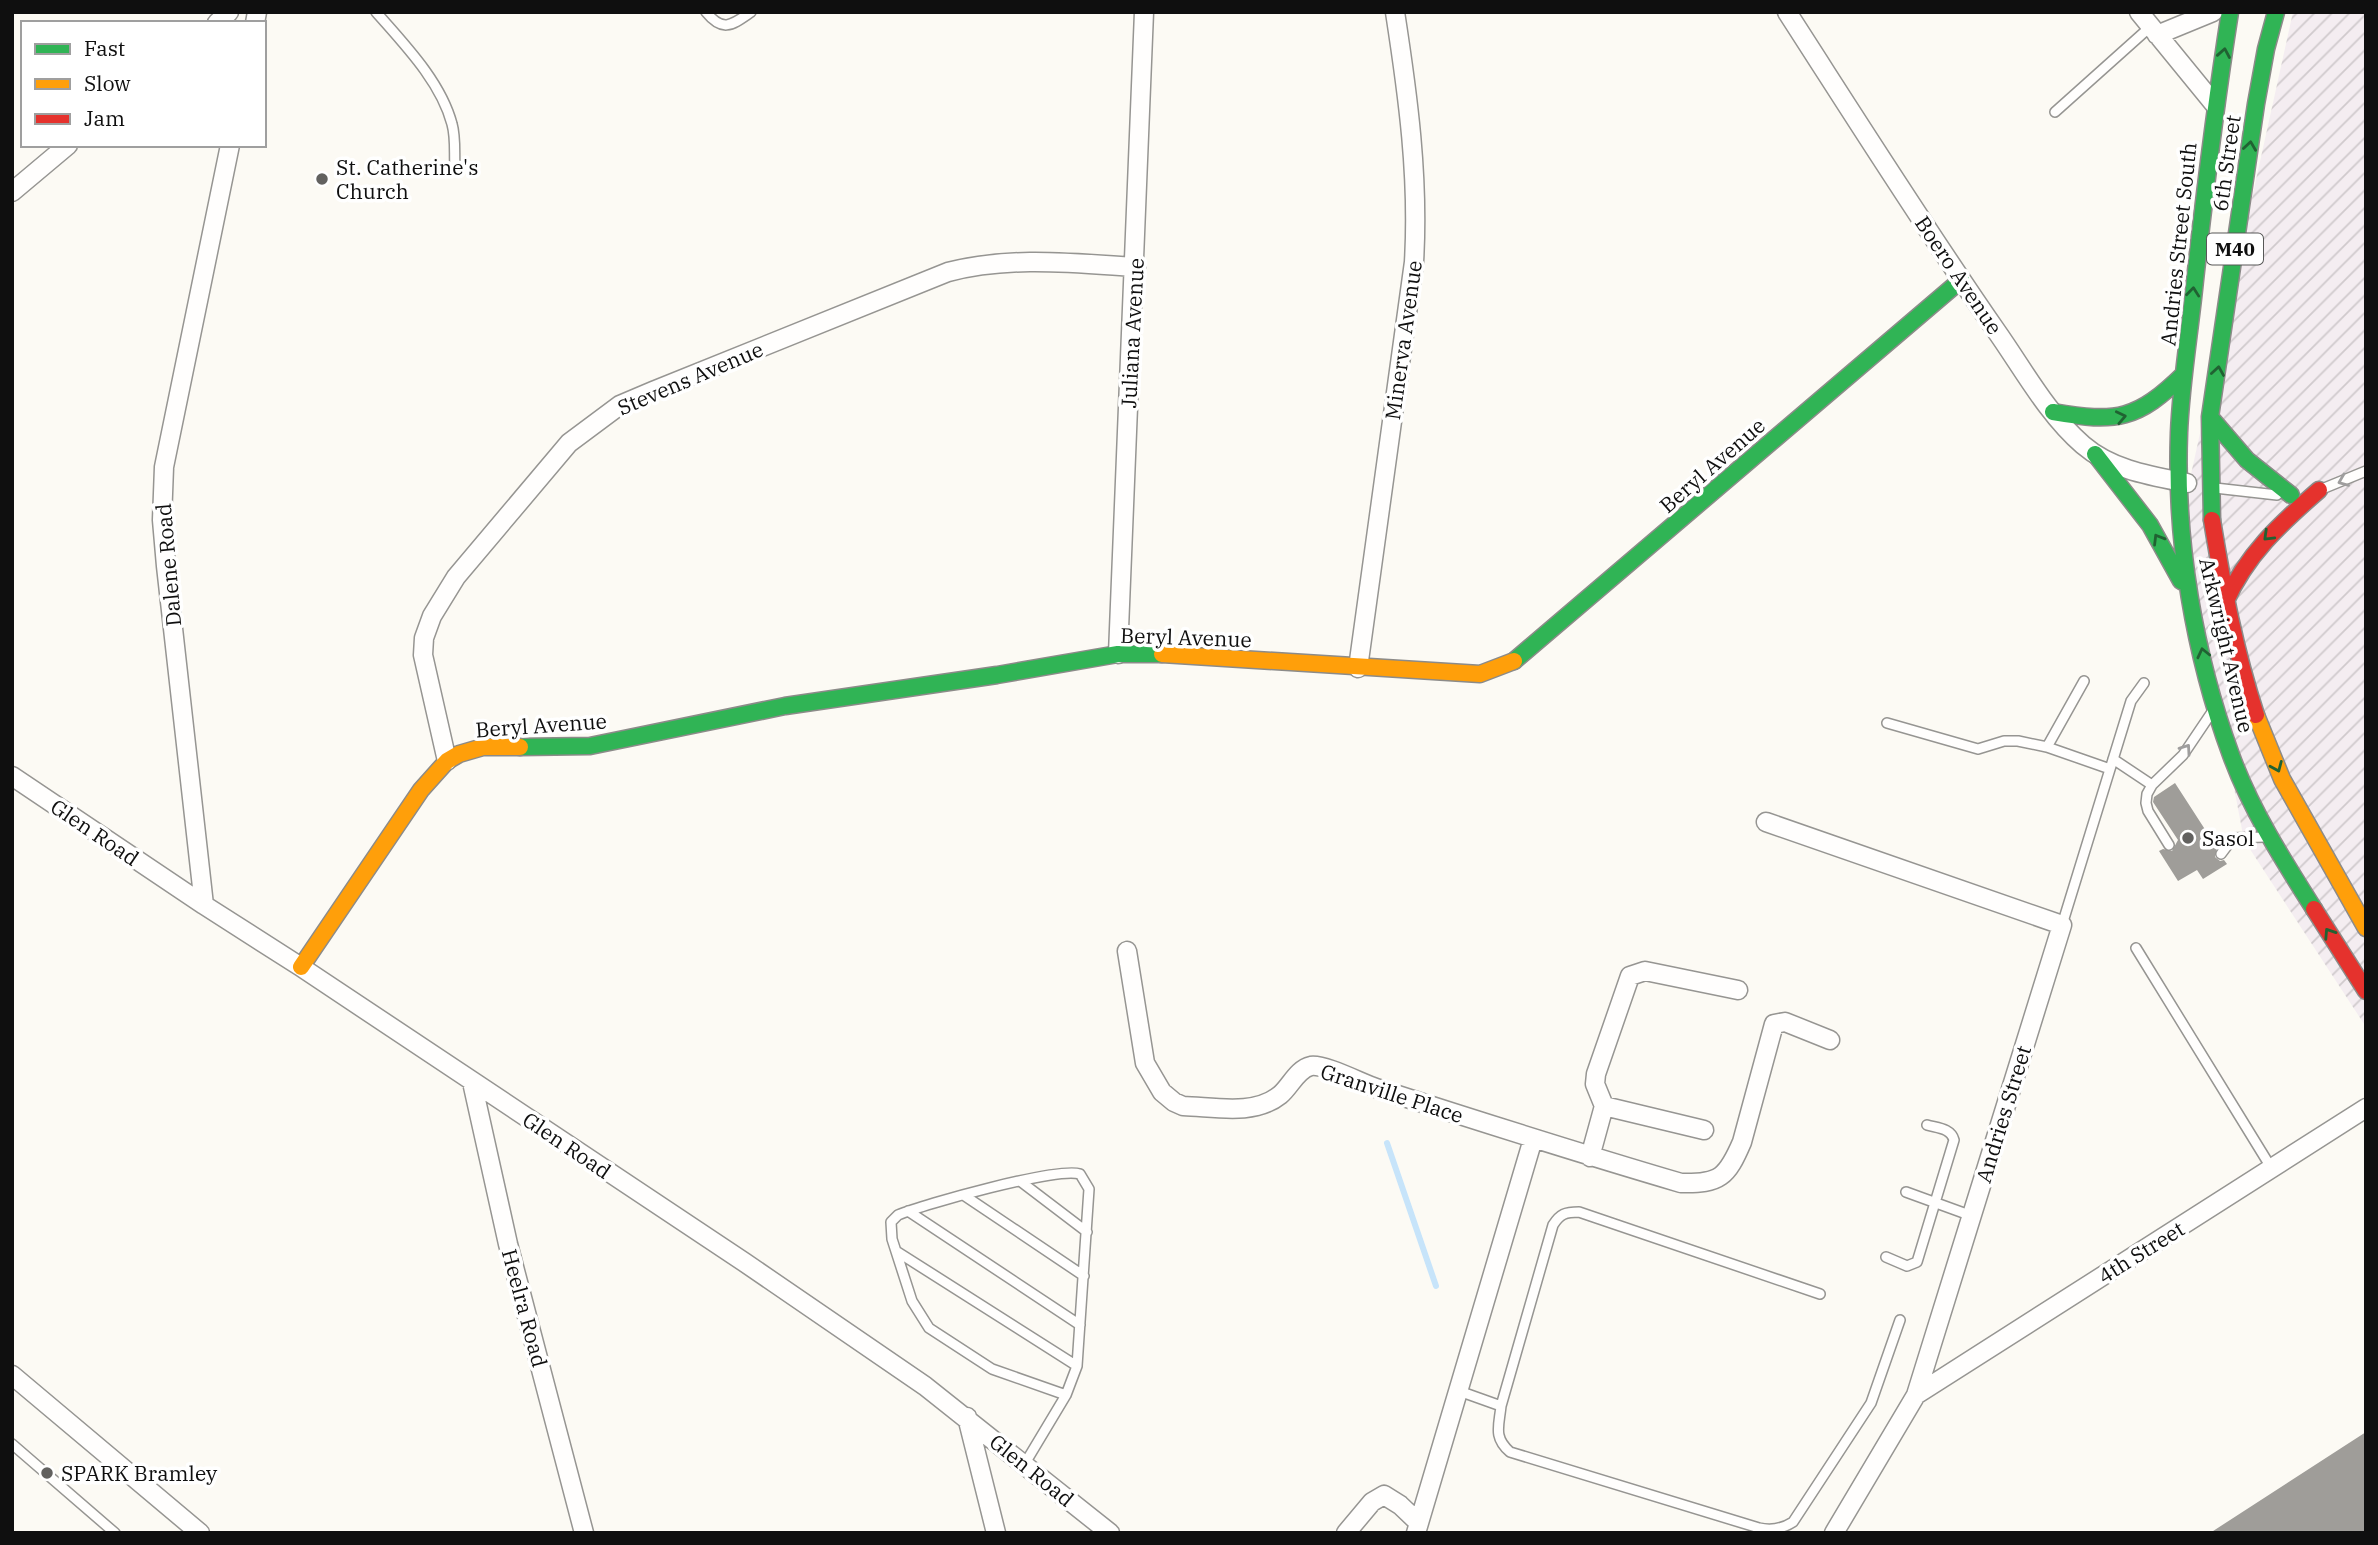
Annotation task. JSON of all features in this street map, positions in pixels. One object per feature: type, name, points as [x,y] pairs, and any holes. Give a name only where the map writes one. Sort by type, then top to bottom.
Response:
[{"type":"main road","name":"Andries Street South","points":[[2179,482],[2179,432],[2184,374],[2215,105],[2231,12]]},
{"type":"main road","name":"6th Street","points":[[2210,488],[2210,417],[2256,104],[2276,12]]},
{"type":"main road","name":"Beryl Avenue","points":[[300,967],[421,790],[447,761],[459,754],[483,747],[590,746],[785,706],[1118,654],[1171,654],[1480,674],[1505,666],[1520,657],[1961,280]]},
{"type":"main road","points":[[2053,412],[2089,419],[2131,415],[2149,406],[2184,374]]},
{"type":"main road","points":[[2210,417],[2250,466],[2291,495]]},
{"type":"main road","points":[[2095,454],[2150,525],[2190,599]]},
{"type":"main road","name":"Arkwright Avenue","points":[[2179,482],[2190,599],[2215,707],[2232,757],[2270,837],[2366,991]]},
{"type":"main road","name":"Arkwright Avenue","points":[[2210,488],[2211,513],[2225,603],[2240,667],[2259,725],[2282,779],[2366,928]]},
{"type":"main road","points":[[2225,603],[2240,569],[2251,553],[2319,490]]},
{"type":"street","name":"Juliana Avenue","points":[[1118,654],[1136,267],[1144,12]]},
{"type":"street","name":"Minerva Avenue","points":[[1358,668],[1416,236],[1415,175],[1395,12]]},
{"type":"street","name":"Boero Avenue","points":[[1787,12],[1961,280],[2053,412],[2082,444],[2095,454],[2136,472],[2210,488]]},
{"type":"street","points":[[2213,12],[2149,25],[2215,105]]},
{"type":"street","points":[[12,192],[66,147]]},
{"type":"street","name":"Dalene Road","points":[[204,905],[166,566],[161,495],[164,467],[230,147]]},
{"type":"street","name":"Stevens Avenue","points":[[447,761],[423,655],[424,638],[432,616],[456,577],[569,443],[603,416],[620,405],[653,391],[948,272],[1028,260],[1136,267]]},
{"type":"street","name":"Glen Road","points":[[12,776],[925,1386],[1110,1533]]},
{"type":"street","points":[[1766,822],[2062,926]]},
{"type":"street","name":"Andries Street","points":[[1834,1533],[1916,1395],[2062,926]]},
{"type":"street","name":"Granville Place","points":[[1127,951],[1145,1063],[1157,1084],[1174,1102],[1183,1106],[1262,1106],[1284,1093],[1301,1072],[1310,1066],[1323,1068],[1361,1083],[1590,1157],[1681,1183],[1707,1184],[1727,1170],[1742,1142],[1774,1024],[1785,1022],[1830,1040]]},
{"type":"street","points":[[1590,1157],[1604,1106],[1595,1084],[1596,1074],[1630,976],[1645,971],[1738,990]]},
{"type":"street","name":"Heelra Road","points":[[472,1082],[508,1244],[584,1533]]},
{"type":"street","points":[[1604,1106],[1704,1130]]},
{"type":"street","name":"4th Street","points":[[1916,1395],[2366,1108]]},
{"type":"street","points":[[1418,1528],[1534,1139]]},
{"type":"street","points":[[12,1375],[199,1532]]},
{"type":"street","points":[[967,1417],[996,1533]]},
{"type":"street","points":[[1346,1533],[1372,1502],[1384,1495],[1400,1505],[1418,1528]]},
{"type":"lane","points":[[376,12],[424,71],[445,103],[453,127],[455,168]]},
{"type":"lane","points":[[706,12],[713,21],[723,26],[732,25],[751,12]]},
{"type":"lane","points":[[2055,112],[2149,25]]},
{"type":"lane","points":[[2210,488],[2291,495],[2339,484],[2366,471]]},
{"type":"lane","points":[[2047,747],[2084,681]]},
{"type":"lane","name":"Andries Street","points":[[2062,926],[2131,701],[2144,683]]},
{"type":"lane","points":[[2169,845],[2146,803],[2152,785],[2183,755],[2215,707]]},
{"type":"lane","points":[[1887,723],[1978,749],[2004,741],[2018,741],[2047,747],[2110,769]]},
{"type":"lane","points":[[2113,759],[2152,785]]},
{"type":"lane","points":[[2221,854],[2233,838],[2270,837]]},
{"type":"lane","points":[[2136,948],[2272,1169]]},
{"type":"lane","points":[[1886,1257],[1907,1266],[1917,1262],[1954,1140],[1948,1131],[1927,1125]]},
{"type":"lane","points":[[1024,1465],[1066,1395],[1077,1366],[1089,1189],[1080,1174],[1062,1172],[898,1215],[891,1222],[890,1231],[912,1301],[929,1328],[992,1368],[1066,1395]]},
{"type":"lane","points":[[1020,1181],[1087,1232]]},
{"type":"lane","points":[[1906,1192],[1972,1216]]},
{"type":"lane","points":[[965,1196],[1084,1276]]},
{"type":"lane","points":[[908,1211],[1080,1325]]},
{"type":"lane","points":[[1820,1294],[1579,1212],[1560,1215],[1553,1225],[1501,1406],[1498,1435],[1500,1443],[1510,1452],[1759,1528],[1784,1528],[1793,1522],[1871,1403],[1899,1320]]},
{"type":"lane","points":[[896,1251],[1077,1366]]},
{"type":"lane","points":[[1459,1391],[1501,1406]]},
{"type":"lane","points":[[12,1444],[115,1533]]},
{"type":"shaded area","points":[[2293,12],[2366,12],[2366,1027],[2244,840],[2182,515]]},
{"type":"building","points":[[2175,783],[2217,848],[2215,857],[2227,864],[2203,879],[2197,870],[2178,881],[2159,851],[2172,851],[2178,840],[2153,802],[2154,797]]},
{"type":"building","points":[[2366,1432],[2366,1533],[2210,1533]]},
{"type":"waterway","points":[[1387,1143],[1436,1286]]},
{"type":"traffic: fast","points":[[2230,12],[2211,146],[2182,395],[2179,433],[2180,515],[2197,637],[2218,717],[2239,775],[2258,815],[2314,909]]},
{"type":"traffic: fast","points":[[2212,520],[2210,417],[2256,104],[2276,12]]},
{"type":"traffic: fast","points":[[1514,661],[1961,280]]},
{"type":"traffic: fast","points":[[2053,412],[2094,417],[2125,414],[2153,401],[2184,374]]},
{"type":"traffic: fast","points":[[2210,417],[2247,460],[2291,495]]},
{"type":"traffic: fast","points":[[2095,454],[2150,525],[2181,581]]},
{"type":"traffic: fast","points":[[520,747],[590,746],[785,706],[1118,654],[1162,654]]},
{"type":"traffic: slow","points":[[1162,654],[1480,674],[1514,661]]},
{"type":"traffic: slow","points":[[2256,715],[2282,779],[2366,928]]},
{"type":"traffic: slow","points":[[301,967],[421,790],[447,761],[459,754],[483,747],[520,747]]},
{"type":"traffic: jam","points":[[2225,603],[2243,570],[2265,541],[2319,490]]},
{"type":"traffic: jam","points":[[2212,520],[2230,619],[2256,715]]},
{"type":"traffic: jam","points":[[2314,909],[2366,991]]},
{"type":"place","name":"St. Catherine's Church","points":[[322,179]]},
{"type":"place","name":"Sasol","points":[[2188,838]]},
{"type":"place","name":"SPARK Bramley","points":[[47,1473]]}]
